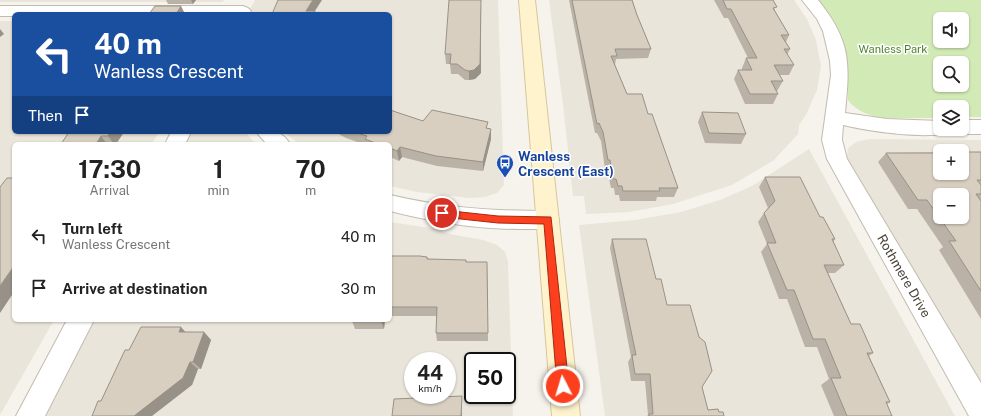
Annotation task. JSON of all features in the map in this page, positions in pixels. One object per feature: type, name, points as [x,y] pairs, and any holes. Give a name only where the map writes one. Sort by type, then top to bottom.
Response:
[{"type":"main road","points":[[527,0],[566,416]]},
{"type":"street","points":[[810,0],[824,18],[836,46],[840,74],[834,129],[863,124],[933,128]]},
{"type":"street","points":[[0,12],[245,8]]},
{"type":"street","points":[[969,128],[981,127]]},
{"type":"street","name":"Rothmere Drive","points":[[834,129],[840,164],[981,410]]},
{"type":"street","points":[[268,134],[278,142]]},
{"type":"street","points":[[392,203],[430,212],[498,220],[548,220]]},
{"type":"street","points":[[30,416],[80,322]]},
{"type":"shaded area","points":[[0,0],[224,0],[223,2],[0,2]]},
{"type":"shaded area","points":[[255,0],[498,0],[504,185],[497,193],[485,197],[469,198],[417,192],[392,186],[392,142],[296,142],[286,134],[392,134],[392,12],[248,12]]},
{"type":"shaded area","points":[[549,0],[794,0],[807,19],[816,40],[821,66],[817,90],[806,115],[799,125],[798,134],[774,160],[732,185],[673,204],[629,212],[586,214],[584,196],[573,196]]},
{"type":"shaded area","points":[[0,21],[12,21],[12,134],[158,134],[153,142],[12,142],[12,322],[53,322],[0,415]]},
{"type":"shaded area","points":[[187,134],[247,134],[254,142],[182,142]]},
{"type":"shaded area","points":[[869,139],[981,140],[981,397],[849,167],[847,156],[848,148],[856,142]]},
{"type":"shaded area","points":[[809,149],[955,416],[605,416],[579,225],[635,220],[681,212],[720,200],[752,186]]},
{"type":"shaded area","points":[[392,222],[436,229],[450,234],[483,240],[497,245],[505,252],[508,261],[511,352],[464,352],[464,404],[513,404],[513,416],[38,416],[87,322],[392,322]]},
{"type":"green space","name":"Wanless Park","points":[[816,0],[981,0],[981,117],[969,117],[969,100],[933,100],[933,118],[885,118],[864,113],[855,108],[848,100],[847,65]]},
{"type":"building","points":[[278,0],[313,0],[306,11],[315,11],[315,12],[273,12]]},
{"type":"building","points":[[449,0],[481,0],[480,64],[474,70],[465,70],[457,64],[450,64],[451,54],[445,54]]},
{"type":"building","points":[[572,0],[632,0],[651,49],[615,49],[617,56],[611,56],[627,94],[642,94],[648,114],[652,114],[678,188],[659,188],[660,191],[623,191],[622,186],[618,186],[616,179],[613,179],[603,132],[599,123],[597,124]]},
{"type":"building","points":[[723,0],[773,0],[777,7],[773,8],[789,35],[781,35],[790,49],[784,49],[794,65],[774,65],[783,81],[771,81],[778,94],[750,94],[738,70],[752,70],[746,58],[757,58],[731,9],[727,9]]},
{"type":"building","points":[[155,6],[181,6],[177,12],[150,12]]},
{"type":"building","points":[[432,110],[488,122],[486,128],[491,129],[483,162],[436,156],[400,147],[397,151],[392,149],[392,142],[373,142],[365,139],[367,136],[360,134],[392,134],[392,111],[423,121]]},
{"type":"building","points":[[702,112],[738,113],[746,134],[709,133]]},
{"type":"building","points":[[68,134],[109,134],[108,136],[101,136],[97,142],[62,142]]},
{"type":"building","points":[[969,152],[981,152],[981,180],[977,180],[981,185],[981,194],[976,194],[981,201],[981,291],[949,241],[956,241],[944,224],[969,224],[969,188],[933,188],[933,208],[927,200],[918,200],[886,153],[933,153],[933,180],[969,180]]},
{"type":"building","points":[[765,177],[800,177],[820,217],[823,217],[835,239],[832,239],[844,265],[824,265],[851,324],[860,324],[873,353],[867,353],[890,402],[886,402],[892,416],[847,416],[831,378],[841,378],[825,339],[813,339],[794,290],[787,290],[767,243],[776,243],[764,213],[775,201]]},
{"type":"building","points":[[7,178],[12,178],[12,269],[0,286],[0,187]]},
{"type":"building","points":[[612,239],[646,239],[656,279],[661,279],[667,305],[690,305],[699,337],[705,342],[712,371],[702,387],[708,410],[718,409],[719,412],[723,412],[724,416],[649,416],[649,414],[653,414],[650,374],[635,374],[632,355],[636,355]]},
{"type":"building","points":[[392,256],[420,256],[427,257],[427,259],[487,262],[488,333],[436,333],[437,307],[392,307]]},
{"type":"building","points":[[141,327],[181,327],[179,332],[204,332],[193,362],[190,362],[183,378],[134,416],[92,416],[98,401],[101,401],[125,350],[129,350]]},
{"type":"building","points":[[456,396],[462,396],[461,416],[392,416],[394,399],[404,399],[404,404],[456,404]]},
{"type":"place","name":"Wanless Crescent (East)","points":[[505,178]]},
{"type":"route","points":[[442,213],[498,220],[548,220],[563,386]]}]
